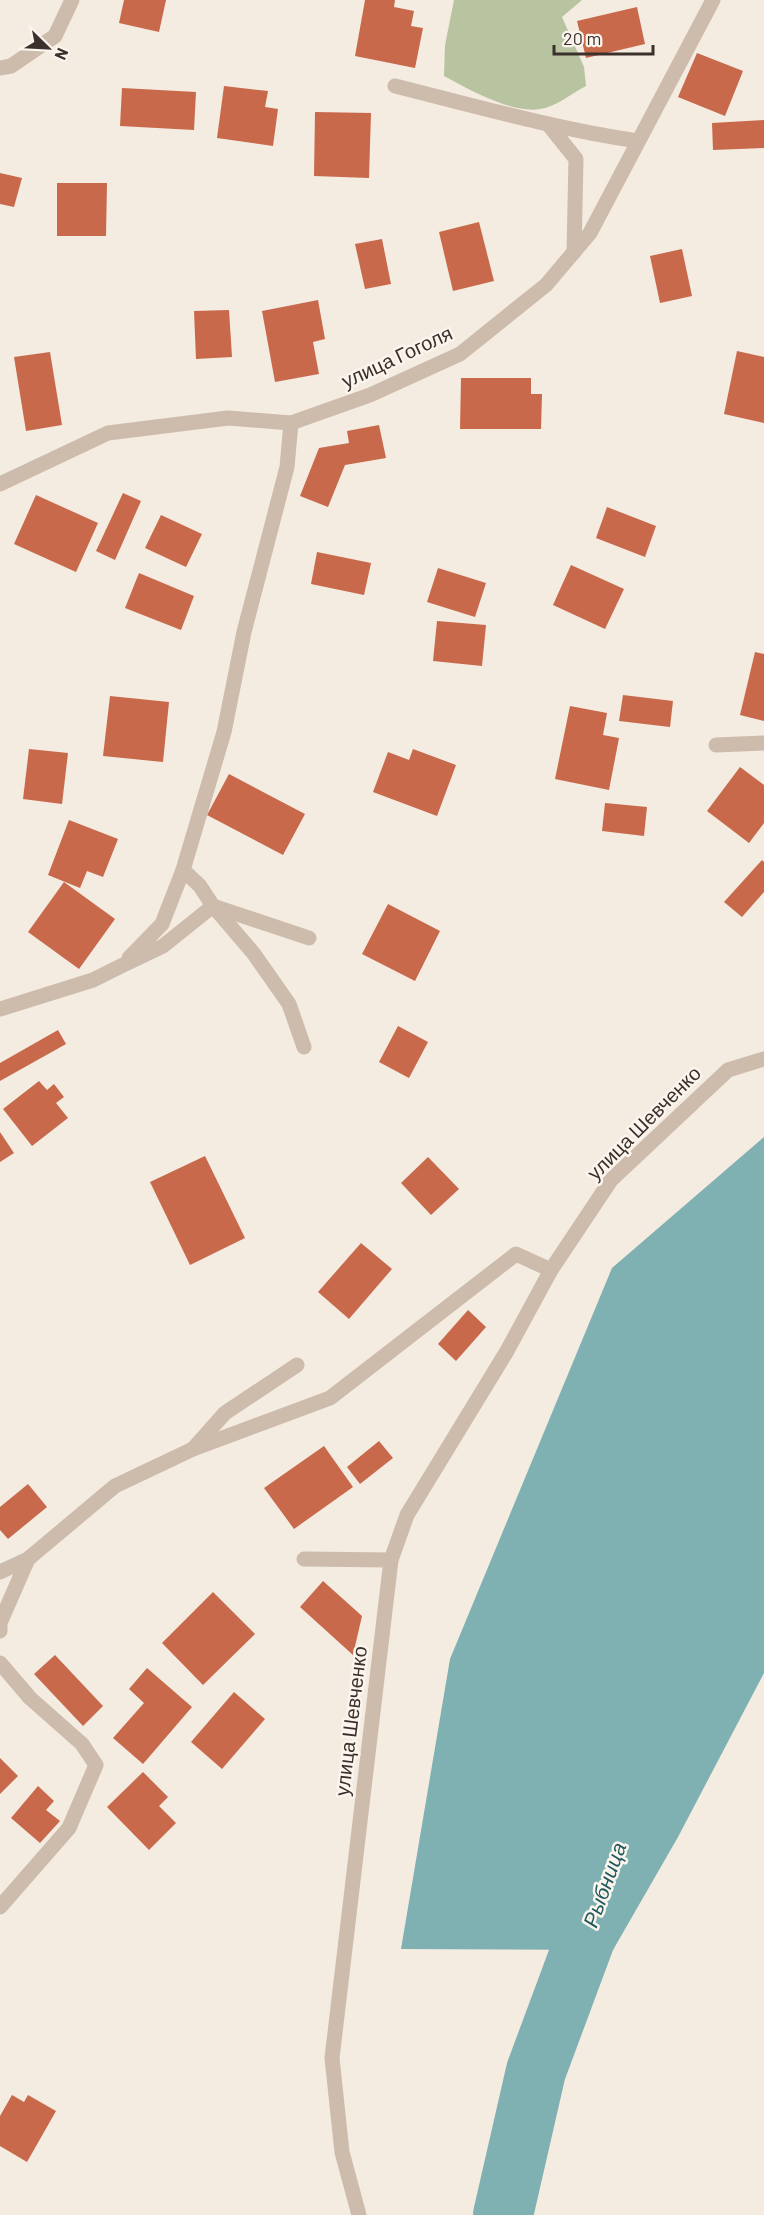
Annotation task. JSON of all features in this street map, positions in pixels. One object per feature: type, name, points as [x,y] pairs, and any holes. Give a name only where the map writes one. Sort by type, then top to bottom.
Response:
[{"type":"street","points":[[0,68],[11,66],[55,36],[72,0]]},
{"type":"street","name":"улица Гоголя","points":[[0,484],[108,434],[228,418],[291,423],[370,395],[460,354],[546,285],[590,232],[712,0]]},
{"type":"street","points":[[395,86],[596,135],[638,141]]},
{"type":"street","points":[[548,124],[576,159],[574,252]]},
{"type":"street","points":[[122,966],[162,924],[183,870],[224,732],[244,632],[287,467],[291,423]]},
{"type":"street","points":[[716,745],[764,743]]},
{"type":"street","points":[[183,870],[200,886],[213,906],[254,954],[289,1004],[304,1047]]},
{"type":"street","points":[[213,906],[309,938]]},
{"type":"street","points":[[0,1009],[93,980],[122,966],[163,946],[213,906]]},
{"type":"street","name":"улица Шевченко","points":[[359,2215],[342,2152],[332,2058],[391,1560],[407,1515],[507,1351],[551,1270],[611,1180],[728,1070],[764,1059]]},
{"type":"street","points":[[0,1572],[28,1559],[115,1486],[193,1449],[330,1398],[516,1254],[551,1270]]},
{"type":"street","points":[[193,1449],[225,1413],[297,1365]]},
{"type":"street","points":[[0,1631],[0,1623],[28,1559]]},
{"type":"street","points":[[304,1559],[391,1560]]},
{"type":"street","points":[[0,1663],[30,1698],[82,1744],[96,1765],[69,1827],[0,1906]]},
{"type":"green space","points":[[454,0],[582,0],[562,17],[584,67],[586,86],[552,106],[529,110],[490,99],[444,76],[445,45]]},
{"type":"water","points":[[764,1137],[764,1673],[678,1837],[613,1950],[401,1949],[450,1659],[612,1268]]},
{"type":"building","points":[[124,0],[166,0],[159,32],[119,23]]},
{"type":"building","points":[[365,0],[395,0],[394,7],[414,11],[411,26],[423,28],[415,68],[355,56]]},
{"type":"building","points":[[637,7],[645,44],[586,58],[577,21]]},
{"type":"building","points":[[697,53],[743,71],[725,116],[678,97]]},
{"type":"building","points":[[224,86],[268,91],[265,107],[278,109],[273,146],[217,138]]},
{"type":"building","points":[[122,88],[196,92],[194,130],[120,126]]},
{"type":"building","points":[[315,112],[371,113],[369,178],[314,176]]},
{"type":"building","points":[[764,120],[764,148],[713,150],[712,123]]},
{"type":"building","points":[[0,173],[22,178],[14,207],[0,204]]},
{"type":"building","points":[[57,183],[107,183],[106,236],[57,236]]},
{"type":"building","points":[[479,222],[494,281],[453,291],[439,232]]},
{"type":"building","points":[[382,239],[391,284],[365,289],[355,244]]},
{"type":"building","points":[[682,249],[692,296],[660,303],[650,256]]},
{"type":"building","points":[[318,300],[325,339],[313,342],[319,374],[275,382],[262,311]]},
{"type":"building","points":[[229,310],[232,357],[196,359],[194,311]]},
{"type":"building","points":[[737,351],[764,357],[764,423],[724,414]]},
{"type":"building","points":[[50,352],[62,425],[26,431],[14,357]]},
{"type":"building","points":[[461,378],[531,378],[531,394],[542,394],[541,429],[460,429]]},
{"type":"building","points":[[379,425],[386,458],[345,465],[328,507],[300,496],[319,448],[349,443],[347,431]]},
{"type":"building","points":[[123,493],[141,501],[115,560],[96,551]]},
{"type":"building","points":[[36,495],[98,523],[76,572],[14,544]]},
{"type":"building","points":[[607,507],[656,526],[645,557],[596,538]]},
{"type":"building","points":[[161,515],[202,534],[186,567],[145,548]]},
{"type":"building","points":[[317,552],[371,563],[364,595],[311,584]]},
{"type":"building","points":[[571,565],[624,589],[605,629],[553,605]]},
{"type":"building","points":[[438,568],[486,583],[475,617],[427,602]]},
{"type":"building","points":[[139,573],[194,596],[181,630],[125,608]]},
{"type":"building","points":[[437,621],[486,625],[482,666],[433,661]]},
{"type":"building","points":[[755,652],[764,654],[764,721],[740,715]]},
{"type":"building","points":[[623,695],[673,701],[670,727],[619,721]]},
{"type":"building","points":[[110,696],[169,702],[163,762],[103,756]]},
{"type":"building","points":[[570,706],[607,713],[603,735],[619,738],[609,790],[555,779]]},
{"type":"building","points":[[29,749],[68,753],[62,804],[23,799]]},
{"type":"building","points":[[413,749],[456,765],[437,816],[373,792],[388,752],[409,760]]},
{"type":"building","points":[[740,767],[764,785],[764,823],[749,843],[707,811]]},
{"type":"building","points":[[229,774],[305,814],[283,855],[207,815]]},
{"type":"building","points":[[605,803],[647,807],[644,836],[602,831]]},
{"type":"building","points":[[69,820],[118,839],[103,877],[87,871],[80,888],[48,875]]},
{"type":"building","points":[[762,860],[764,862],[764,892],[742,917],[724,902]]},
{"type":"building","points":[[64,882],[115,919],[79,969],[28,932]]},
{"type":"building","points":[[388,904],[440,931],[415,981],[362,954]]},
{"type":"building","points":[[398,1026],[428,1042],[409,1078],[379,1062]]},
{"type":"building","points":[[58,1030],[66,1044],[0,1081],[0,1063]]},
{"type":"building","points":[[39,1081],[47,1090],[54,1084],[64,1097],[56,1103],[68,1118],[32,1146],[3,1109]]},
{"type":"building","points":[[0,1132],[14,1153],[0,1162]]},
{"type":"building","points":[[205,1156],[245,1238],[190,1265],[150,1182]]},
{"type":"building","points":[[428,1157],[459,1189],[431,1215],[401,1183]]},
{"type":"building","points":[[361,1243],[392,1269],[349,1319],[318,1292]]},
{"type":"building","points":[[468,1310],[486,1327],[456,1361],[438,1344]]},
{"type":"building","points":[[379,1441],[393,1458],[360,1484],[347,1467]]},
{"type":"building","points":[[324,1446],[353,1487],[294,1529],[264,1488]]},
{"type":"building","points":[[28,1484],[47,1507],[8,1539],[0,1530],[0,1507]]},
{"type":"building","points":[[323,1581],[362,1616],[353,1655],[300,1607]]},
{"type":"building","points":[[213,1592],[255,1634],[203,1685],[162,1643]]},
{"type":"building","points":[[55,1655],[103,1706],[83,1726],[34,1674]]},
{"type":"building","points":[[147,1668],[192,1707],[143,1764],[113,1738],[144,1703],[129,1689]]},
{"type":"building","points":[[234,1692],[265,1719],[222,1769],[191,1742]]},
{"type":"building","points":[[0,1758],[18,1776],[0,1794]]},
{"type":"building","points":[[143,1772],[168,1797],[159,1806],[176,1823],[149,1850],[107,1807]]},
{"type":"building","points":[[38,1786],[54,1801],[46,1810],[60,1821],[40,1843],[11,1818]]},
{"type":"building","points":[[12,2095],[24,2102],[28,2095],[56,2111],[27,2162],[0,2146],[0,2116]]},
{"type":"waterway","name":"Рыбница","points":[[503,2215],[536,2071],[610,1872]]}]
